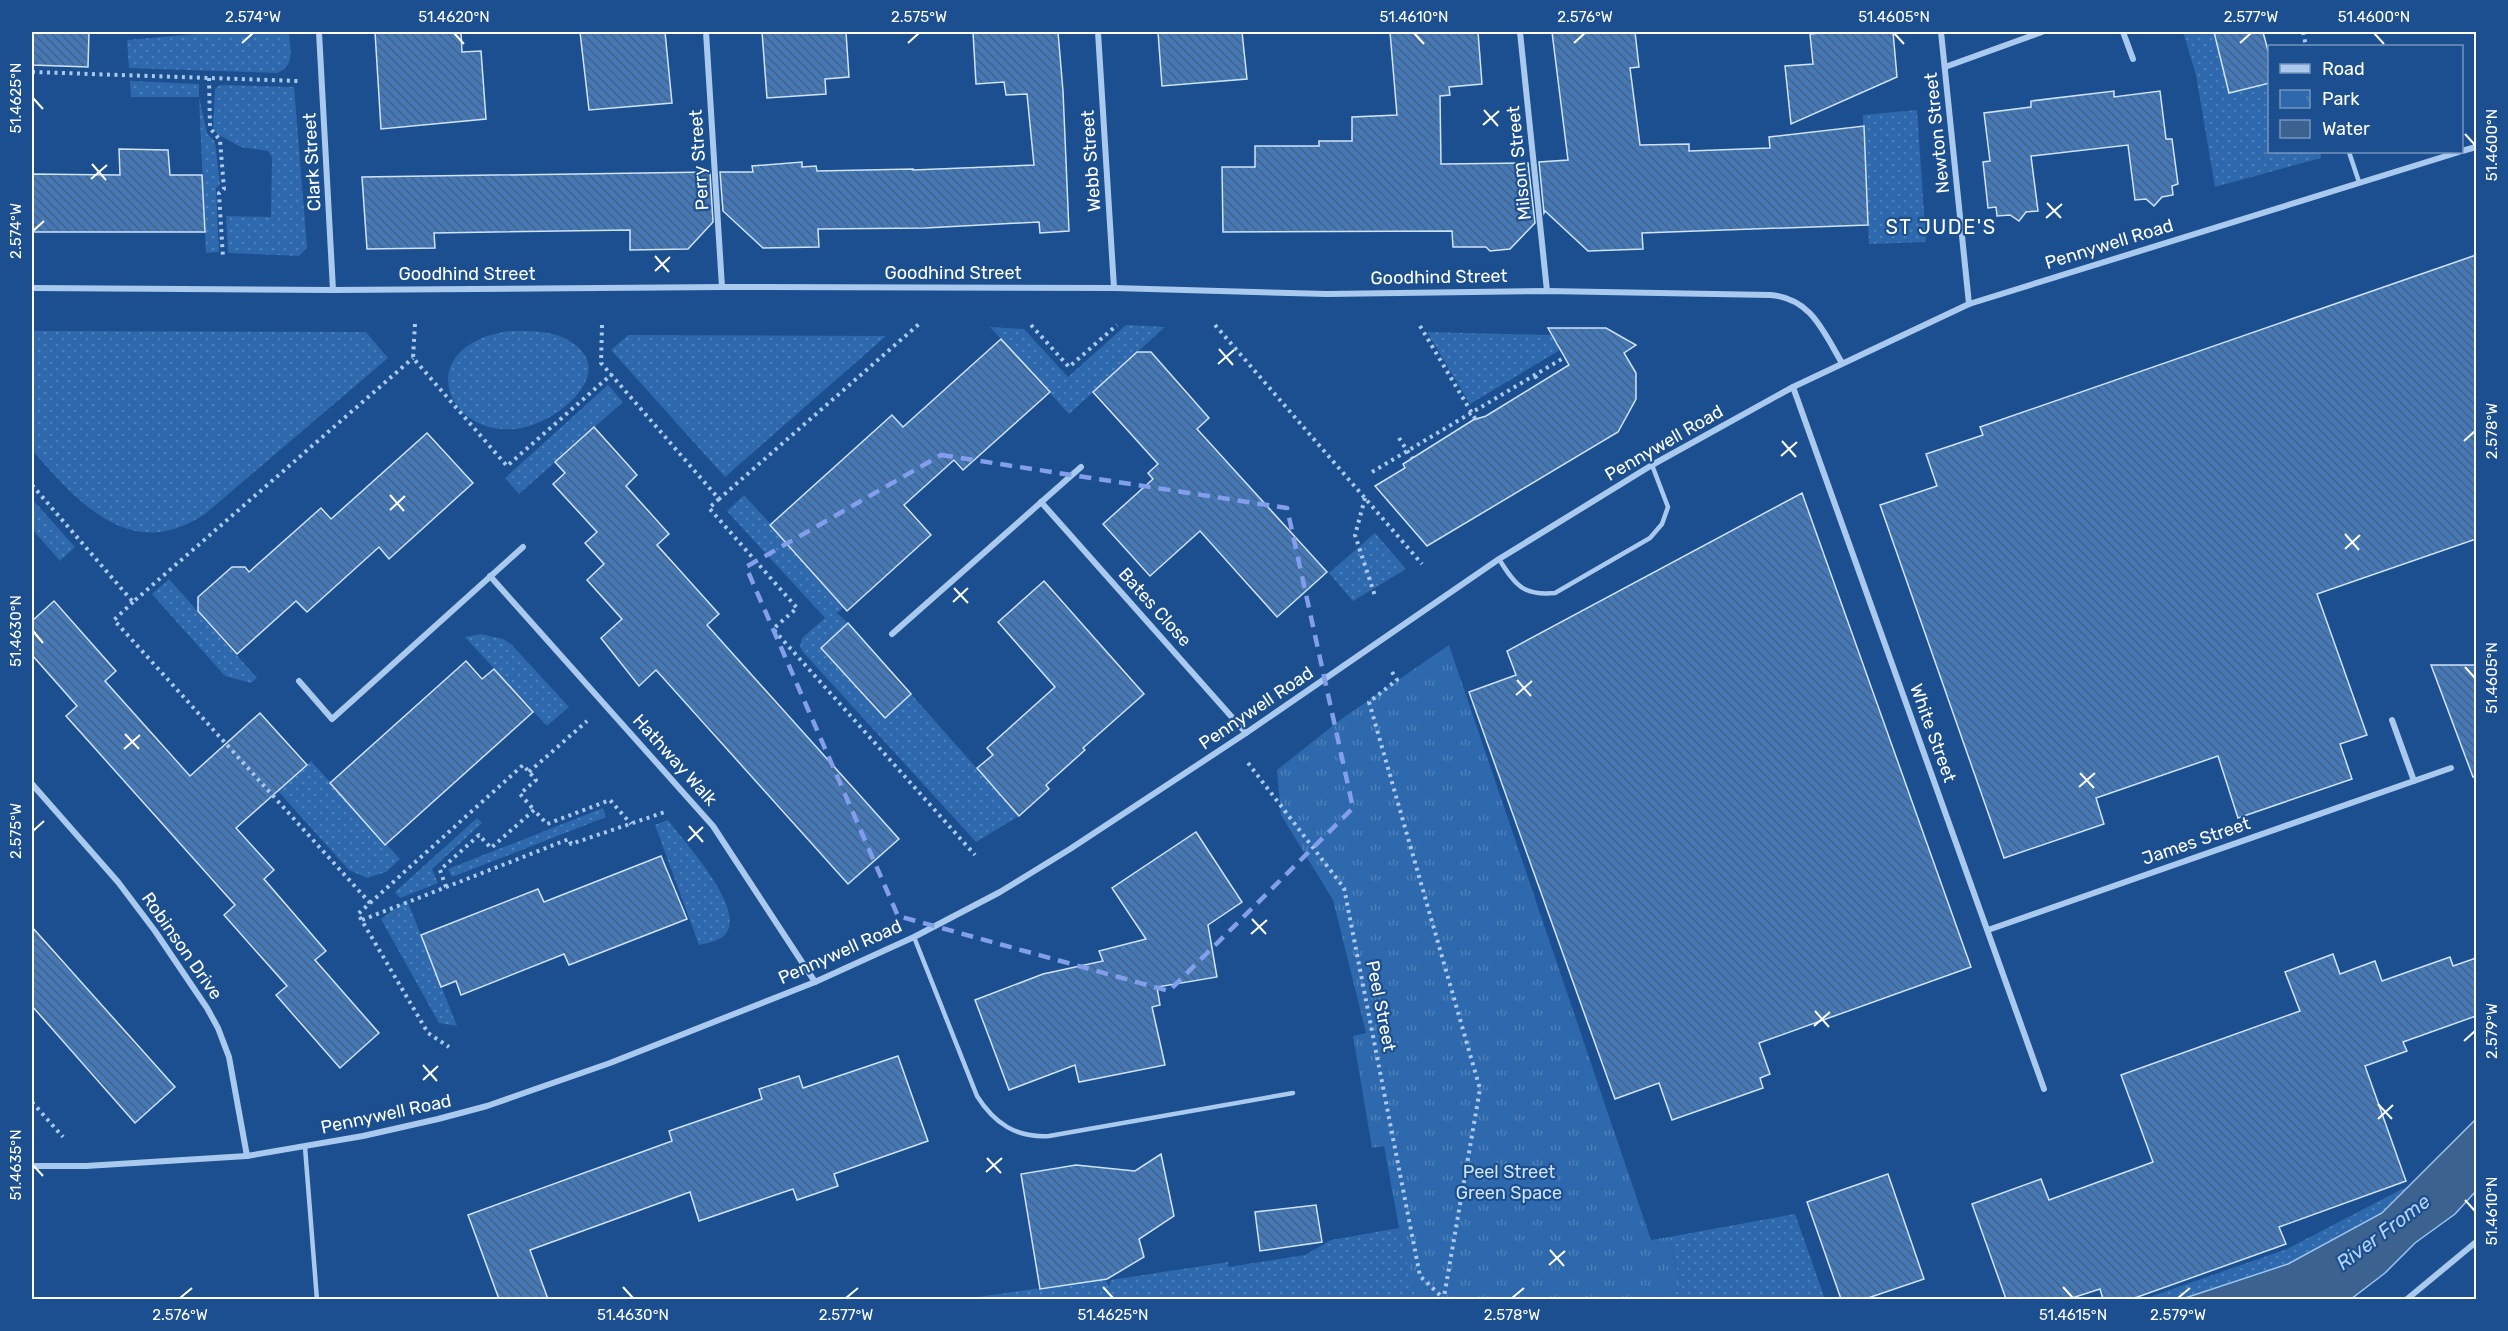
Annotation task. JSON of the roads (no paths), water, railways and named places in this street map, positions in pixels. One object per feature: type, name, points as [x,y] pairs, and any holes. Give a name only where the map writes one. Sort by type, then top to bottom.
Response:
[{"type":"street","name":"Clark Street","points":[[319,32],[333,290]]},
{"type":"street","name":"Perry Street","points":[[706,32],[722,287]]},
{"type":"street","name":"Webb Street","points":[[1098,32],[1114,288]]},
{"type":"street","name":"Milsom Street","points":[[1520,32],[1547,291]]},
{"type":"street","name":"Newton Street","points":[[1941,32],[1969,304]]},
{"type":"street","points":[[1945,67],[2042,32]]},
{"type":"street","points":[[2123,32],[2133,59]]},
{"type":"street","name":"Pennywell Road","points":[[32,1166],[86,1166],[247,1155],[363,1136],[486,1106],[610,1063],[815,982],[914,937],[1000,892],[1050,862],[1233,742],[1500,560],[1652,465],[1793,387],[1969,304],[2453,153]]},
{"type":"street","name":"Goodhind Street","points":[[32,288],[333,290],[722,287],[1114,288],[1327,294],[1547,291],[1784,296],[1797,302],[1813,316],[1842,363]]},
{"type":"street","name":"White Street","points":[[1793,387],[2044,1089]]},
{"type":"street","points":[[892,634],[1081,467]]},
{"type":"street","name":"Bates Close","points":[[1041,502],[1246,733]]},
{"type":"street","points":[[299,681],[332,719],[523,547]]},
{"type":"street","name":"Hathway Walk","points":[[490,576],[713,826],[815,982]]},
{"type":"street","points":[[2392,720],[2414,781]]},
{"type":"street","name":"James Street","points":[[1988,930],[2451,768]]},
{"type":"street","name":"Robinson Drive","points":[[32,784],[118,882],[155,931],[207,1008],[218,1028],[229,1057],[247,1155]]},
{"type":"street","points":[[2406,1299],[2476,1242]]},
{"type":"lane","points":[[2349,153],[2358,182]]},
{"type":"lane","points":[[1500,560],[1513,582],[1525,590],[1541,595],[1555,593],[1650,538],[1662,524],[1668,507],[1652,465]]},
{"type":"lane","points":[[914,937],[977,1096],[1000,1123],[1014,1131],[1032,1137],[1049,1136],[1293,1093]]},
{"type":"lane","points":[[305,1147],[317,1299]]},
{"type":"water","name":"River Frome","points":[[2476,1119],[2476,1191],[2455,1214],[2415,1243],[2385,1273],[2351,1299],[2182,1299],[2288,1264],[2382,1213]]},
{"type":"district","name":"ST JUDE'S","points":[[1941,227]]},
{"type":"park label","name":"Peel Street Green Space","points":[[1509,1182]]}]
